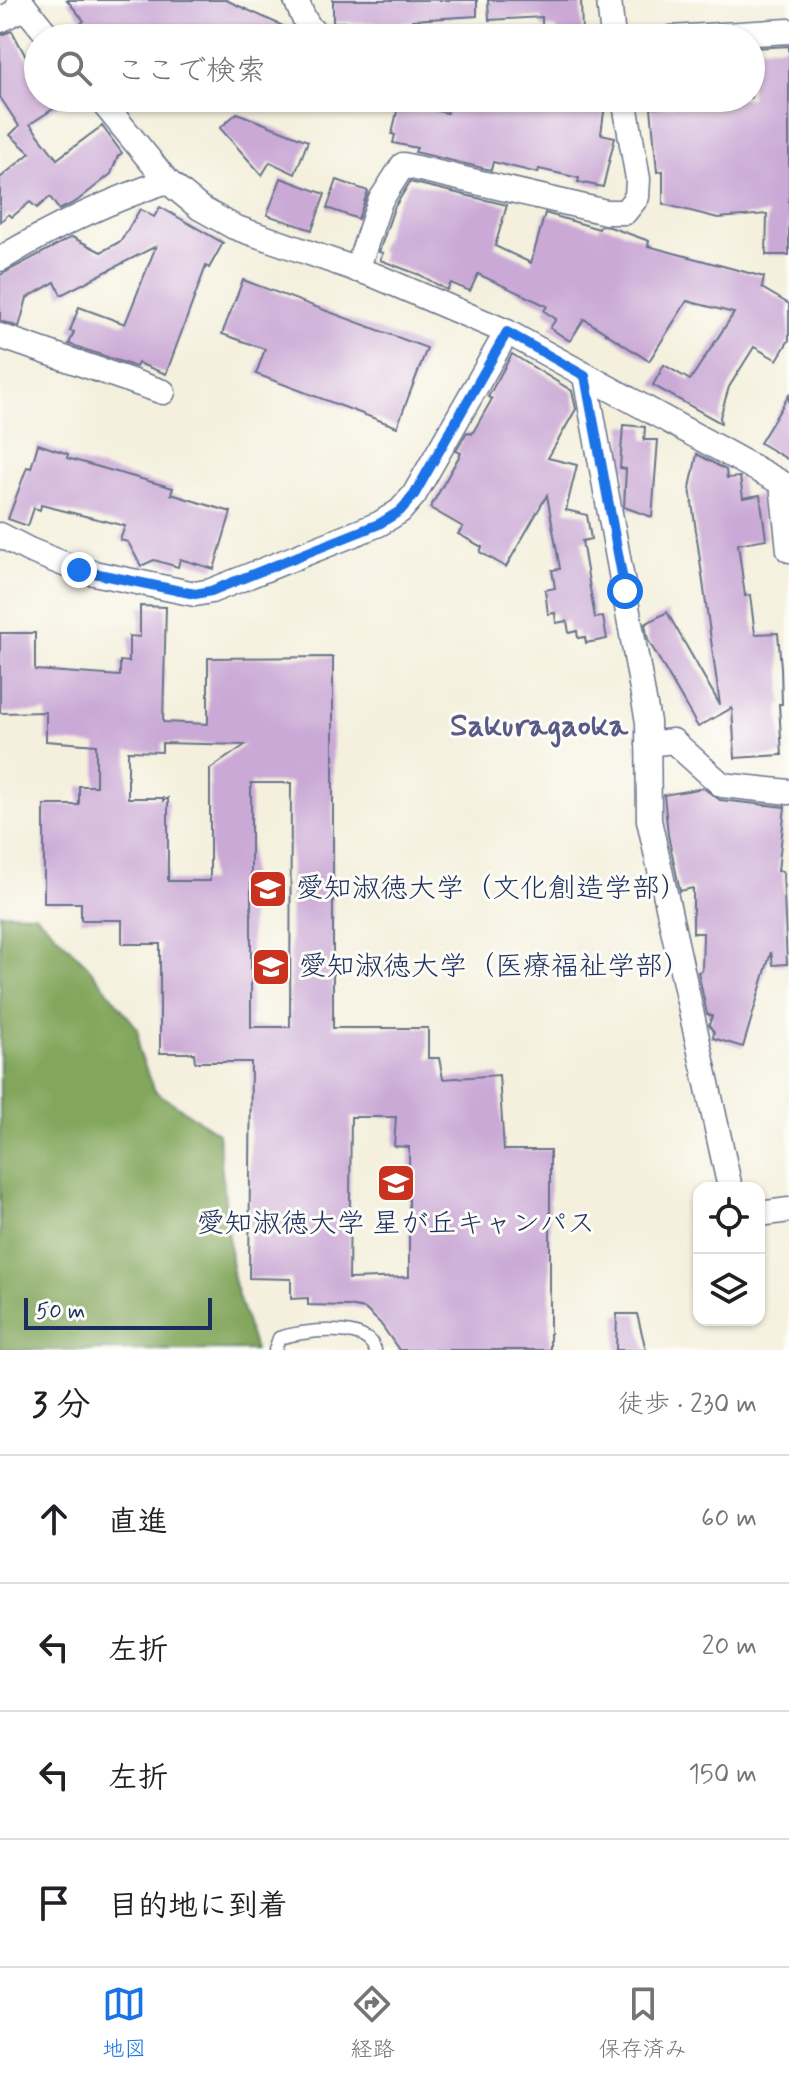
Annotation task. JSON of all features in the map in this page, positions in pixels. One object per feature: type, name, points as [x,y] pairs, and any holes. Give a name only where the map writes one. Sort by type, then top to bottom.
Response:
[{"type":"street","points":[[296,0],[306,24]]},
{"type":"street","points":[[609,0],[612,24]]},
{"type":"street","points":[[0,20],[22,4],[38,24]]},
{"type":"street","points":[[765,32],[789,31]]},
{"type":"street","points":[[110,112],[167,181],[200,208],[234,227],[357,270],[507,332],[786,486],[789,550]]},
{"type":"street","points":[[357,270],[380,201],[403,165],[606,212],[625,212],[637,197],[638,179],[626,112]]},
{"type":"street","points":[[0,259],[52,228],[128,194],[167,181]]},
{"type":"street","points":[[0,535],[79,570],[195,594],[211,591],[337,541],[379,524],[400,511],[414,495],[507,332]]},
{"type":"street","points":[[0,336],[163,392]]},
{"type":"street","points":[[585,376],[648,722],[649,820],[729,1182]]},
{"type":"street","points":[[648,744],[673,741],[722,785],[789,792]]},
{"type":"street","points":[[765,1213],[789,1210]]},
{"type":"lane","points":[[275,1350],[279,1338],[297,1333],[333,1332],[361,1334],[373,1342],[375,1350]]},
{"type":"green space","points":[[0,913],[35,914],[87,965],[138,1029],[139,1052],[155,1091],[218,1133],[233,1279],[255,1350],[0,1350]]},
{"type":"building","points":[[67,0],[226,0],[279,24],[81,24],[84,21]]},
{"type":"building","points":[[333,0],[477,0],[477,16],[412,22],[333,22]]},
{"type":"building","points":[[488,0],[581,0],[582,24],[542,24],[542,17],[489,20]]},
{"type":"building","points":[[12,31],[24,53],[24,112],[48,112],[30,124],[57,159],[102,126],[122,153],[111,174],[77,201],[59,210],[50,197],[37,208],[30,202],[12,217],[9,214],[0,222],[0,178],[30,153],[10,135],[19,126],[0,97],[0,35]]},
{"type":"building","points":[[789,46],[789,255],[766,255],[767,214],[718,218],[663,204],[663,171],[657,172],[651,112],[765,112],[765,47]]},
{"type":"building","points":[[397,112],[604,112],[601,134],[615,137],[603,187],[578,182],[579,178],[539,169],[538,173],[493,162],[491,170],[415,152],[417,148],[393,143]]},
{"type":"building","points":[[237,113],[308,141],[295,174],[270,162],[262,175],[220,128]]},
{"type":"building","points":[[281,178],[325,194],[312,230],[267,215]]},
{"type":"building","points":[[337,180],[368,191],[358,219],[327,208]]},
{"type":"building","points":[[410,182],[507,205],[495,246],[531,263],[545,213],[599,229],[600,226],[610,227],[649,241],[648,246],[764,277],[762,288],[789,304],[789,340],[777,360],[754,347],[729,387],[721,423],[653,385],[664,365],[690,380],[734,313],[687,301],[649,361],[584,319],[570,341],[550,328],[556,319],[544,311],[547,306],[478,274],[470,291],[451,283],[447,290],[420,275],[380,260],[383,253],[379,252],[394,208]]},
{"type":"building","points":[[160,207],[223,243],[209,268],[206,266],[166,374],[69,344],[74,332],[70,331],[79,307],[125,324],[156,246],[61,295],[55,282],[27,298],[19,327],[0,321],[0,275],[72,237],[101,252],[121,241],[140,209],[154,217]]},
{"type":"building","points":[[243,280],[427,348],[397,427],[256,374],[265,349],[222,334]]},
{"type":"building","points":[[512,354],[572,391],[576,409],[548,458],[577,465],[566,510],[587,515],[591,539],[582,541],[595,618],[603,617],[607,639],[586,643],[585,637],[578,638],[577,631],[569,633],[567,621],[556,623],[555,613],[548,614],[545,590],[555,588],[552,570],[560,569],[547,495],[506,567],[480,552],[482,547],[458,534],[463,527],[430,508],[461,453],[456,451],[467,432],[472,434]]},
{"type":"building","points":[[789,395],[789,460],[760,443]]},
{"type":"building","points":[[623,425],[645,427],[644,440],[658,440],[652,517],[624,507],[626,469],[620,468]]},
{"type":"building","points":[[38,444],[68,454],[67,458],[173,488],[171,494],[231,512],[214,569],[180,559],[178,567],[154,560],[141,566],[128,542],[120,540],[125,526],[41,505],[40,510],[34,508],[28,526],[8,519],[27,467],[31,468]]},
{"type":"building","points":[[697,454],[726,470],[727,478],[740,477],[743,498],[760,495],[766,539],[738,544],[745,596],[750,595],[755,634],[778,633],[782,755],[735,758],[732,708],[698,727],[648,640],[645,624],[667,612],[720,705],[690,488]]},
{"type":"building","points":[[140,606],[166,607],[163,722],[208,724],[208,658],[333,657],[333,1028],[428,1028],[428,1058],[439,1058],[443,1079],[499,1075],[504,1150],[550,1150],[550,1350],[399,1350],[380,1323],[365,1309],[308,1305],[308,1298],[291,1299],[291,1279],[249,1278],[251,1062],[195,1062],[194,1053],[160,1053],[160,944],[122,944],[122,920],[81,920],[81,903],[44,903],[44,805],[79,805],[79,786],[96,786],[96,745],[46,741],[46,712],[0,713],[0,633],[35,633],[35,670],[120,676],[120,661],[129,662],[129,636],[140,637]],"holes":[[[162,743],[245,745],[210,769],[210,881],[168,881],[168,798],[163,801],[163,798],[128,798],[128,751],[162,752]],[[251,783],[291,783],[290,1027],[251,1027]],[[351,1117],[396,1117],[394,1146],[409,1147],[409,1277],[349,1279]]]},
{"type":"building","points":[[703,788],[720,800],[785,807],[778,871],[783,871],[787,964],[773,965],[771,952],[743,1047],[713,1038],[714,1032],[709,1025],[712,1016],[707,1014],[698,972],[702,971],[703,933],[693,933],[693,888],[680,891],[668,835],[664,795]]},
{"type":"building","points":[[617,1314],[637,1314],[646,1350],[616,1350]]},
{"type":"place","name":"愛知淑徳大学（文化創造学部）","points":[[268,889]]},
{"type":"place","name":"愛知淑徳大学（医療福祉学部）","points":[[271,967]]},
{"type":"place","name":"愛知淑徳大学 星が丘キャンパス","points":[[396,1183]]},
{"type":"district","name":"Sakuragaoka","points":[[539,726]]},
{"type":"route","points":[[79,570],[195,594],[211,591],[379,524],[400,511],[414,495],[507,332],[585,376],[625,591]]}]
